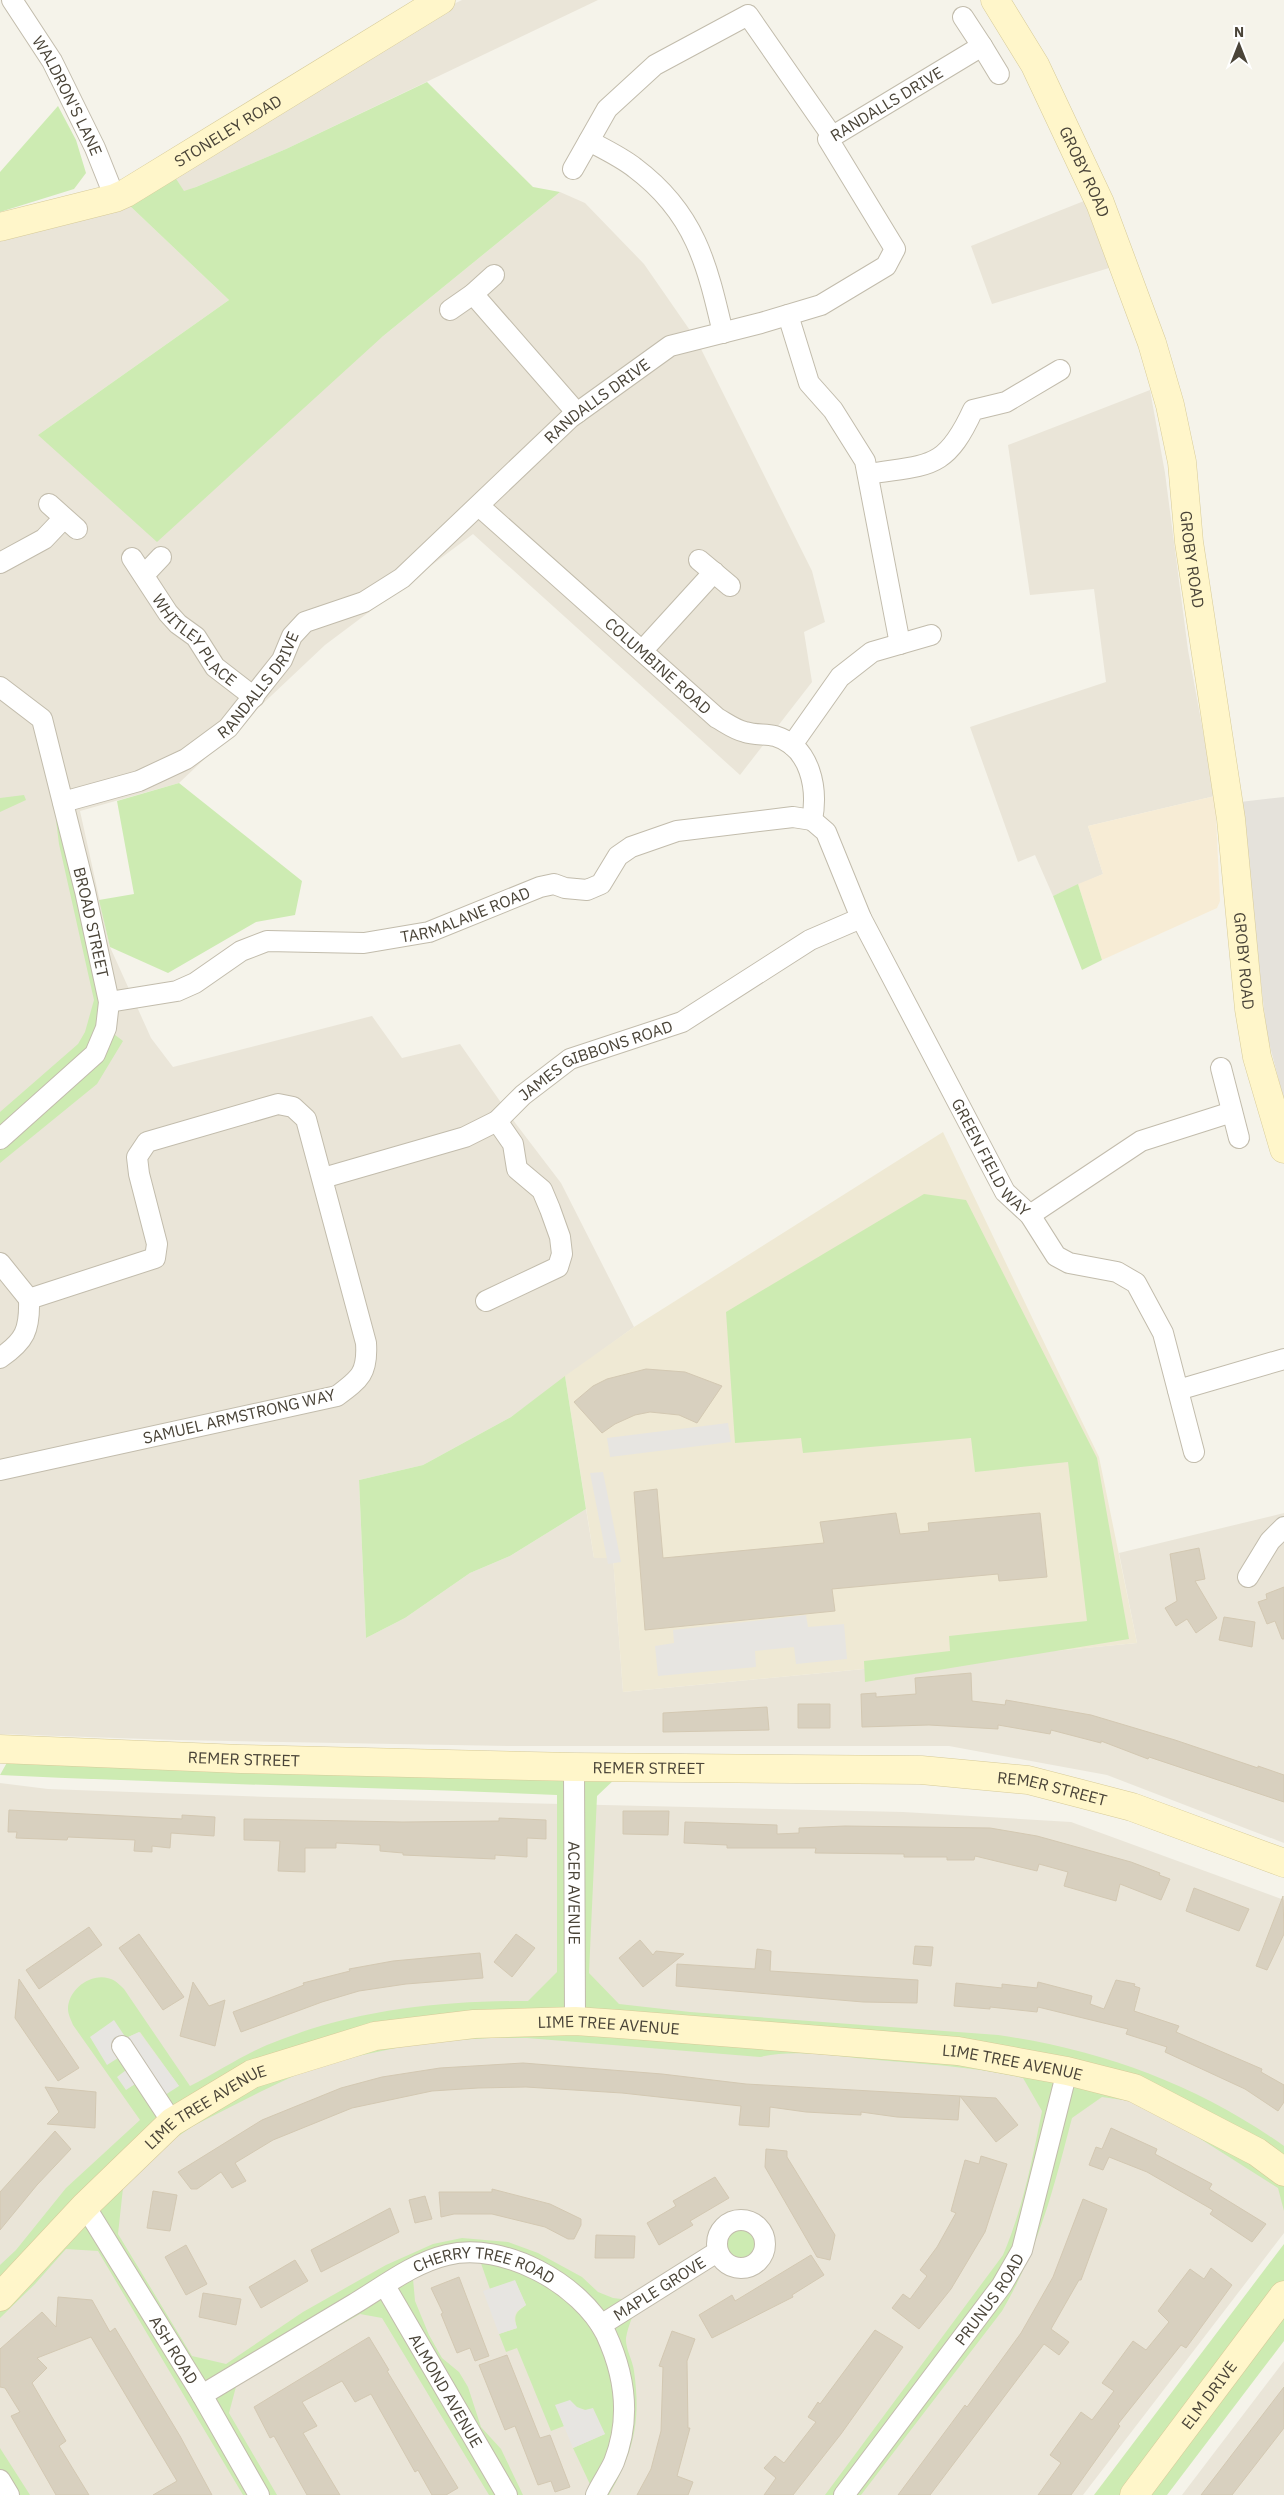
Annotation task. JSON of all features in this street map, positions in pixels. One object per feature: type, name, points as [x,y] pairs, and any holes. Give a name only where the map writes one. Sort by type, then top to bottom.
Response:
[{"type":"street","name":"WALDRON'S LANE","points":[[12,0],[52,61],[95,148],[115,198]]},
{"type":"street","name":"STONELEY ROAD","points":[[0,227],[115,198],[441,0]]},
{"type":"street","name":"GROBY ROAD","points":[[995,0],[1034,65],[1100,203],[1152,343],[1170,405],[1182,462],[1189,542],[1231,819],[1249,1009],[1258,1057],[1284,1150]]},
{"type":"street","points":[[573,169],[607,110],[655,65],[748,15],[832,136]]},
{"type":"street","points":[[963,17],[999,74]]},
{"type":"street","name":"RANDALLS DRIVE","points":[[63,802],[139,781],[186,760],[228,728],[282,660],[292,636],[305,622],[364,602],[402,578],[577,413],[670,346],[821,305],[886,266],[895,249],[828,139],[982,46]]},
{"type":"street","points":[[589,140],[635,167],[666,195],[690,228],[706,264],[723,333]]},
{"type":"street","points":[[450,310],[473,294],[494,275]]},
{"type":"street","points":[[473,294],[577,413]]},
{"type":"street","points":[[788,315],[809,383],[833,410],[865,462],[900,644]]},
{"type":"street","points":[[868,474],[931,464],[946,455],[962,435],[973,410],[1006,402],[1060,370]]},
{"type":"street","points":[[0,563],[71,524],[49,504]]},
{"type":"street","name":"COLUMBINE ROAD","points":[[479,506],[717,718],[743,732],[776,736],[792,745],[806,761],[813,782],[816,801],[812,820]]},
{"type":"street","name":"WHITLEY PLACE","points":[[144,575],[161,557]]},
{"type":"street","name":"WHITLEY PLACE","points":[[132,558],[168,613],[178,624],[196,637],[215,667],[254,697]]},
{"type":"street","points":[[642,651],[706,566],[730,586]]},
{"type":"street","points":[[792,745],[840,677],[872,652],[931,635]]},
{"type":"street","name":"BROAD STREET","points":[[0,687],[42,719],[109,1002],[106,1028],[95,1054],[0,1139]]},
{"type":"street","name":"TARMALANE ROAD","points":[[109,1002],[177,991],[195,983],[241,951],[267,942],[296,940],[338,944],[383,940],[429,932],[540,887],[554,884],[565,888],[587,890],[601,884],[618,856],[630,847],[677,831],[793,817],[812,820]]},
{"type":"street","name":"GREEN FIELD WAY","points":[[812,820],[826,832],[862,918],[1005,1192],[1030,1214],[1056,1256],[1069,1263],[1117,1272],[1136,1282],[1162,1333],[1194,1452]]},
{"type":"street","name":"JAMES GIBBONS ROAD","points":[[323,1178],[465,1137],[497,1121],[523,1095],[570,1059],[682,1022],[810,940],[862,918]]},
{"type":"street","points":[[1221,1068],[1239,1138]]},
{"type":"street","name":"SAMUEL ARMSTRONG WAY","points":[[0,1470],[337,1396],[358,1380],[368,1362],[366,1343],[306,1119],[293,1107],[278,1104],[147,1142],[138,1157],[138,1165],[157,1244],[155,1258],[29,1299]]},
{"type":"street","points":[[1030,1214],[1140,1141],[1232,1112]]},
{"type":"street","points":[[486,1301],[558,1267],[562,1254],[560,1237],[542,1190],[517,1170],[513,1144],[497,1121]]},
{"type":"street","points":[[0,1263],[29,1299],[29,1315],[25,1333],[18,1346],[0,1358]]},
{"type":"street","points":[[1178,1390],[1284,1359]]},
{"type":"street","points":[[1248,1577],[1270,1541],[1284,1527]]},
{"type":"street","name":"REMER STREET","points":[[0,1749],[241,1759],[574,1767],[921,1770],[1028,1780],[1132,1807],[1284,1863]]},
{"type":"street","name":"ACER AVENUE","points":[[574,1767],[575,2021]]},
{"type":"street","name":"LIME TREE AVENUE","points":[[0,2297],[85,2206],[172,2122],[252,2074],[375,2036],[474,2024],[575,2021],[958,2051],[1068,2070],[1134,2088],[1257,2152],[1284,2172]]},
{"type":"street","points":[[122,2046],[172,2122]]},
{"type":"street","name":"PRUNUS ROAD","points":[[844,2495],[1002,2285],[1022,2250],[1068,2070]]},
{"type":"street","name":"ASH ROAD","points":[[85,2206],[202,2395],[259,2495]]},
{"type":"street","name":"CHERRY TREE ROAD","points":[[202,2395],[410,2270],[448,2254],[477,2252],[512,2258],[546,2275],[573,2293],[601,2325],[618,2359],[624,2396],[623,2428],[614,2462],[596,2495]]},
{"type":"street","name":"MAPLE GROVE","points":[[601,2325],[717,2252]]},
{"type":"street","name":"ALMOND AVENUE","points":[[385,2286],[507,2495]]},
{"type":"street","name":"ELM DRIVE","points":[[1134,2495],[1284,2295]]},
{"type":"street","points":[[0,2480],[9,2495]]},
{"type":"shaded area","points":[[462,0],[598,0],[286,149],[184,192],[175,177],[431,15]]},
{"type":"shaded area","points":[[560,192],[585,203],[644,264],[696,339],[812,571],[825,622],[804,632],[812,682],[740,775],[473,534],[325,645],[179,783],[80,811],[110,947],[151,1038],[173,1067],[372,1016],[402,1058],[460,1044],[516,1124],[561,1183],[634,1327],[511,1417],[423,1465],[359,1480],[366,1638],[405,1618],[470,1573],[510,1556],[586,1509],[594,1558],[613,1557],[623,1692],[1137,1643],[1119,1553],[1284,1513],[1284,1843],[1107,1775],[949,1746],[508,1746],[176,1740],[0,1734],[0,241],[129,205],[229,300],[38,435],[382,337]]},
{"type":"shaded area","points":[[1084,201],[1109,268],[992,304],[971,246]]},
{"type":"shaded area","points":[[1150,390],[1165,473],[1188,650],[1215,796],[1088,826],[1103,874],[1053,896],[1035,855],[1018,862],[970,727],[1106,682],[1094,589],[1030,595],[1008,445]]},
{"type":"shaded area","points":[[1215,796],[1220,901],[1217,908],[1102,960],[1078,884],[1103,874],[1088,826]]},
{"type":"shaded area","points":[[1284,797],[1284,1100],[1267,1035],[1240,802]]},
{"type":"shaded area","points":[[943,1132],[1099,1457],[1137,1643],[623,1692],[613,1558],[594,1558],[565,1376],[634,1327]]},
{"type":"shaded area","points":[[728,1423],[731,1442],[610,1457],[607,1438]]},
{"type":"shaded area","points":[[603,1472],[621,1562],[608,1564],[590,1473]]},
{"type":"shaded area","points":[[806,1615],[808,1627],[844,1624],[847,1659],[796,1664],[794,1647],[755,1651],[756,1667],[658,1676],[655,1646],[674,1643],[673,1630]]},
{"type":"shaded area","points":[[0,1783],[48,1789],[270,1797],[903,1812],[1071,1822],[1284,1900],[1284,2233],[1083,2495],[0,2495]]},
{"type":"shaded area","points":[[114,2020],[126,2038],[139,2032],[179,2086],[151,2104],[135,2084],[126,2090],[117,2077],[134,2064],[126,2053],[107,2065],[90,2037]]},
{"type":"shaded area","points":[[515,2280],[526,2305],[516,2312],[514,2318],[517,2328],[499,2334],[483,2291]]},
{"type":"shaded area","points":[[1284,2361],[1284,2495],[1182,2495]]},
{"type":"shaded area","points":[[570,2400],[577,2407],[585,2410],[593,2408],[605,2434],[573,2448],[555,2405]]},
{"type":"green space","points":[[427,82],[533,187],[560,192],[382,337],[157,542],[38,435],[229,300],[129,205],[175,177],[184,191],[196,187],[286,149]]},
{"type":"green space","points":[[58,106],[76,140],[86,173],[74,189],[0,212],[0,172]]},
{"type":"green space","points":[[179,783],[302,881],[295,915],[256,922],[168,973],[110,947],[99,900],[134,894],[117,801]]},
{"type":"green space","points":[[24,795],[26,800],[0,812],[0,798]]},
{"type":"green space","points":[[67,819],[106,1028],[123,1041],[97,1084],[0,1163],[0,1112],[78,1044],[85,1032],[94,1000],[59,844],[56,820]]},
{"type":"green space","points":[[1078,884],[1102,960],[1082,970],[1053,896]]},
{"type":"green space","points":[[924,1194],[966,1200],[1097,1458],[1129,1639],[865,1682],[864,1661],[950,1651],[949,1636],[1087,1621],[1068,1462],[975,1472],[971,1438],[803,1453],[801,1438],[735,1443],[726,1312]]},
{"type":"green space","points":[[565,1376],[586,1509],[510,1556],[470,1573],[405,1618],[366,1638],[359,1480],[423,1465],[511,1417]]},
{"type":"green space","points":[[14,1750],[616,1778],[597,1796],[589,1973],[619,2004],[690,2012],[998,2035],[1074,2050],[1112,2061],[1148,2073],[1218,2105],[1284,2146],[1284,2211],[1278,2188],[1188,2131],[1130,2101],[1102,2097],[1072,2118],[1052,2193],[1036,2240],[1002,2311],[861,2495],[825,2495],[1003,2255],[1031,2166],[1042,2111],[1023,2078],[965,2068],[827,2055],[800,2053],[760,2057],[527,2038],[424,2042],[339,2060],[302,2072],[193,2126],[161,2148],[123,2188],[118,2234],[192,2356],[226,2364],[303,2312],[386,2265],[433,2244],[462,2238],[508,2242],[538,2253],[582,2277],[598,2292],[613,2298],[638,2301],[626,2338],[636,2389],[637,2405],[634,2436],[624,2465],[609,2495],[595,2495],[573,2448],[605,2434],[585,2410],[556,2405],[564,2426],[551,2431],[517,2348],[506,2352],[499,2334],[517,2328],[516,2314],[526,2305],[515,2281],[490,2289],[477,2252],[448,2254],[413,2279],[415,2301],[429,2335],[442,2358],[459,2372],[468,2387],[481,2427],[501,2449],[523,2495],[489,2495],[382,2318],[360,2314],[237,2383],[229,2413],[277,2495],[243,2495],[98,2251],[66,2249],[35,2284],[0,2318],[0,2265],[16,2250],[66,2188],[140,2120],[73,2025],[68,2011],[69,2001],[78,1988],[91,1979],[99,1977],[115,1981],[124,1989],[190,2086],[267,2045],[331,2023],[395,2010],[428,2006],[494,2001],[528,2001],[557,1972],[557,1795],[0,1775]],"holes":[[[140,2032],[179,2086],[135,2084],[125,2089],[126,2038]]]},
{"type":"green space","points":[[741,2220],[750,2222],[758,2227],[763,2235],[765,2244],[763,2253],[758,2261],[750,2266],[741,2268],[732,2266],[724,2261],[719,2253],[717,2244],[719,2235],[724,2227],[732,2222]]},
{"type":"green space","points":[[1284,2244],[1284,2341],[1167,2495],[1094,2495]]},
{"type":"green space","points":[[0,2448],[30,2495],[0,2495]]},
{"type":"building","points":[[646,1369],[685,1372],[722,1386],[697,1423],[679,1415],[650,1412],[635,1415],[615,1424],[602,1433],[574,1402],[593,1386],[607,1379]]},
{"type":"building","points":[[657,1489],[663,1558],[824,1543],[820,1522],[896,1513],[900,1534],[929,1531],[928,1523],[1040,1513],[1047,1577],[999,1581],[998,1574],[832,1589],[835,1611],[645,1630],[634,1492]]},
{"type":"building","points":[[1199,1548],[1205,1579],[1195,1581],[1217,1618],[1196,1633],[1187,1619],[1176,1626],[1165,1608],[1177,1601],[1170,1554]]},
{"type":"building","points":[[1284,1587],[1284,1639],[1282,1639],[1275,1621],[1267,1624],[1258,1602],[1267,1599],[1266,1594]]},
{"type":"building","points":[[1224,1617],[1255,1622],[1252,1647],[1219,1640]]},
{"type":"building","points":[[971,1673],[972,1701],[1005,1705],[1006,1700],[1091,1715],[1175,1740],[1258,1768],[1258,1766],[1284,1775],[1284,1802],[1149,1757],[1148,1759],[1101,1741],[1101,1743],[1051,1730],[1050,1734],[998,1725],[998,1729],[929,1725],[862,1727],[861,1694],[876,1693],[876,1697],[916,1694],[915,1678]]},
{"type":"building","points":[[798,1704],[830,1704],[830,1728],[798,1728]]},
{"type":"building","points":[[767,1707],[769,1730],[663,1732],[663,1713]]},
{"type":"building","points":[[9,1810],[182,1819],[182,1815],[215,1817],[214,1836],[171,1833],[170,1848],[152,1846],[152,1852],[134,1851],[135,1840],[68,1837],[67,1840],[16,1838],[17,1832],[8,1832]]},
{"type":"building","points":[[623,1811],[669,1811],[668,1835],[623,1834]]},
{"type":"building","points":[[499,1818],[546,1820],[546,1839],[527,1838],[527,1857],[495,1855],[495,1859],[403,1855],[403,1853],[380,1851],[380,1845],[336,1843],[336,1848],[305,1848],[305,1872],[278,1871],[280,1841],[244,1840],[244,1819],[403,1822],[499,1821]]},
{"type":"building","points":[[685,1822],[777,1825],[777,1834],[799,1833],[799,1828],[845,1826],[990,1828],[1037,1836],[1131,1862],[1160,1873],[1159,1875],[1170,1879],[1161,1900],[1120,1884],[1116,1901],[1064,1886],[1068,1872],[1039,1864],[1037,1871],[975,1856],[974,1860],[947,1860],[947,1857],[904,1857],[904,1854],[815,1853],[816,1848],[727,1848],[727,1845],[684,1843]]},
{"type":"building","points":[[1194,1888],[1249,1909],[1239,1931],[1186,1911]]},
{"type":"building","points":[[1283,1896],[1284,1934],[1267,1970],[1256,1966]]},
{"type":"building","points":[[89,1927],[102,1945],[39,1989],[26,1970]]},
{"type":"building","points":[[139,1934],[184,1997],[163,2010],[119,1948]]},
{"type":"building","points":[[516,1934],[535,1948],[512,1977],[494,1962]]},
{"type":"building","points":[[640,1940],[653,1955],[656,1951],[684,1954],[643,1987],[619,1958]]},
{"type":"building","points":[[915,1946],[933,1947],[931,1966],[913,1964]]},
{"type":"building","points":[[757,1949],[771,1951],[770,1971],[918,1980],[917,2003],[863,2002],[676,1986],[677,1964],[755,1969]]},
{"type":"building","points":[[480,1953],[483,1978],[406,1984],[359,1991],[322,2002],[241,2032],[233,2012],[304,1985],[303,1983],[350,1971],[349,1969],[393,1961]]},
{"type":"building","points":[[19,1979],[79,2068],[58,2081],[15,2018]]},
{"type":"building","points":[[1116,1980],[1135,1984],[1134,1986],[1140,1988],[1134,2011],[1179,2026],[1176,2032],[1262,2069],[1261,2072],[1284,2085],[1284,2102],[1278,2111],[1245,2089],[1165,2052],[1167,2047],[1126,2034],[1128,2029],[1038,2007],[1037,2012],[990,2007],[990,2009],[954,2006],[956,1983],[1002,1988],[1002,1984],[1037,1988],[1038,1982],[1092,1996],[1090,2004],[1104,2009]]},
{"type":"building","points":[[193,1982],[209,2006],[225,2000],[215,2046],[180,2036]]},
{"type":"building","points":[[523,2063],[662,2074],[746,2084],[996,2098],[1018,2125],[996,2142],[960,2096],[958,2120],[897,2117],[861,2112],[861,2115],[806,2112],[770,2107],[769,2127],[739,2125],[741,2106],[622,2093],[526,2087],[478,2088],[432,2091],[352,2108],[273,2140],[235,2163],[246,2181],[232,2188],[221,2172],[197,2189],[191,2189],[178,2172],[262,2120],[341,2088],[382,2077],[440,2068]]},
{"type":"building","points":[[45,2087],[96,2092],[95,2128],[47,2124],[59,2112]]},
{"type":"building","points":[[1111,2128],[1157,2149],[1155,2154],[1212,2184],[1209,2189],[1266,2224],[1252,2242],[1210,2214],[1213,2210],[1147,2172],[1109,2157],[1103,2170],[1089,2165],[1096,2147],[1102,2149]]},
{"type":"building","points":[[55,2131],[71,2149],[37,2185],[0,2230],[0,2192]]},
{"type":"building","points":[[766,2149],[787,2151],[787,2157],[835,2235],[830,2260],[817,2257],[765,2167]]},
{"type":"building","points":[[981,2156],[1007,2164],[985,2232],[951,2289],[919,2329],[892,2308],[903,2294],[910,2299],[927,2276],[920,2270],[937,2247],[956,2213],[951,2211],[965,2160],[979,2164]]},
{"type":"building","points":[[715,2177],[729,2198],[690,2221],[693,2225],[659,2245],[647,2223],[676,2206],[673,2201]]},
{"type":"building","points":[[492,2189],[550,2204],[581,2219],[581,2225],[574,2239],[568,2239],[545,2227],[492,2214],[454,2214],[441,2217],[439,2192],[492,2192]]},
{"type":"building","points":[[153,2191],[177,2195],[170,2231],[147,2228]]},
{"type":"building","points":[[425,2196],[432,2219],[415,2223],[409,2200]]},
{"type":"building","points":[[1083,2199],[1107,2209],[1081,2280],[1079,2280],[1051,2329],[1069,2342],[1059,2355],[1044,2344],[930,2495],[898,2495],[965,2405],[967,2407],[1021,2333],[1053,2277]]},
{"type":"building","points":[[390,2208],[399,2232],[321,2272],[311,2250]]},
{"type":"building","points":[[596,2235],[635,2236],[634,2258],[595,2258]]},
{"type":"building","points":[[186,2245],[207,2284],[186,2295],[165,2257]]},
{"type":"building","points":[[811,2255],[824,2275],[792,2295],[793,2297],[712,2338],[699,2315],[732,2295],[735,2301]]},
{"type":"building","points":[[295,2260],[308,2281],[261,2308],[249,2287]]},
{"type":"building","points":[[1211,2268],[1232,2285],[1186,2348],[1181,2345],[1118,2424],[1120,2426],[1071,2495],[1038,2495],[1061,2463],[1050,2455],[1081,2412],[1092,2420],[1114,2391],[1102,2383],[1133,2341],[1146,2350],[1169,2322],[1158,2311],[1190,2269],[1204,2279]]},
{"type":"building","points":[[459,2277],[489,2356],[475,2361],[470,2348],[457,2353],[441,2314],[443,2313],[431,2288]]},
{"type":"building","points":[[203,2293],[241,2299],[236,2325],[199,2317]]},
{"type":"building","points":[[58,2297],[92,2300],[110,2332],[115,2328],[180,2436],[212,2495],[153,2495],[177,2481],[91,2337],[37,2358],[47,2368],[32,2383],[66,2441],[59,2446],[89,2495],[56,2495],[11,2416],[20,2412],[5,2388],[0,2387],[0,2349],[42,2312],[56,2327]]},
{"type":"building","points":[[875,2330],[903,2347],[841,2434],[793,2495],[764,2495],[776,2478],[764,2468],[775,2456],[784,2463],[816,2422],[808,2417],[818,2402],[820,2404]]},
{"type":"building","points":[[672,2331],[695,2339],[687,2361],[688,2428],[690,2428],[677,2476],[693,2482],[688,2495],[637,2495],[651,2469],[661,2431],[663,2367],[659,2366]]},
{"type":"building","points":[[369,2337],[389,2370],[387,2371],[458,2488],[446,2495],[432,2495],[418,2470],[415,2472],[371,2394],[355,2402],[342,2381],[302,2402],[317,2426],[303,2433],[340,2495],[307,2495],[274,2436],[270,2438],[254,2407]]},
{"type":"building","points":[[507,2355],[540,2438],[550,2435],[570,2487],[555,2492],[551,2481],[538,2485],[515,2426],[505,2430],[479,2365]]},
{"type":"building","points":[[1284,2387],[1284,2428],[1232,2495],[1201,2495]]}]
